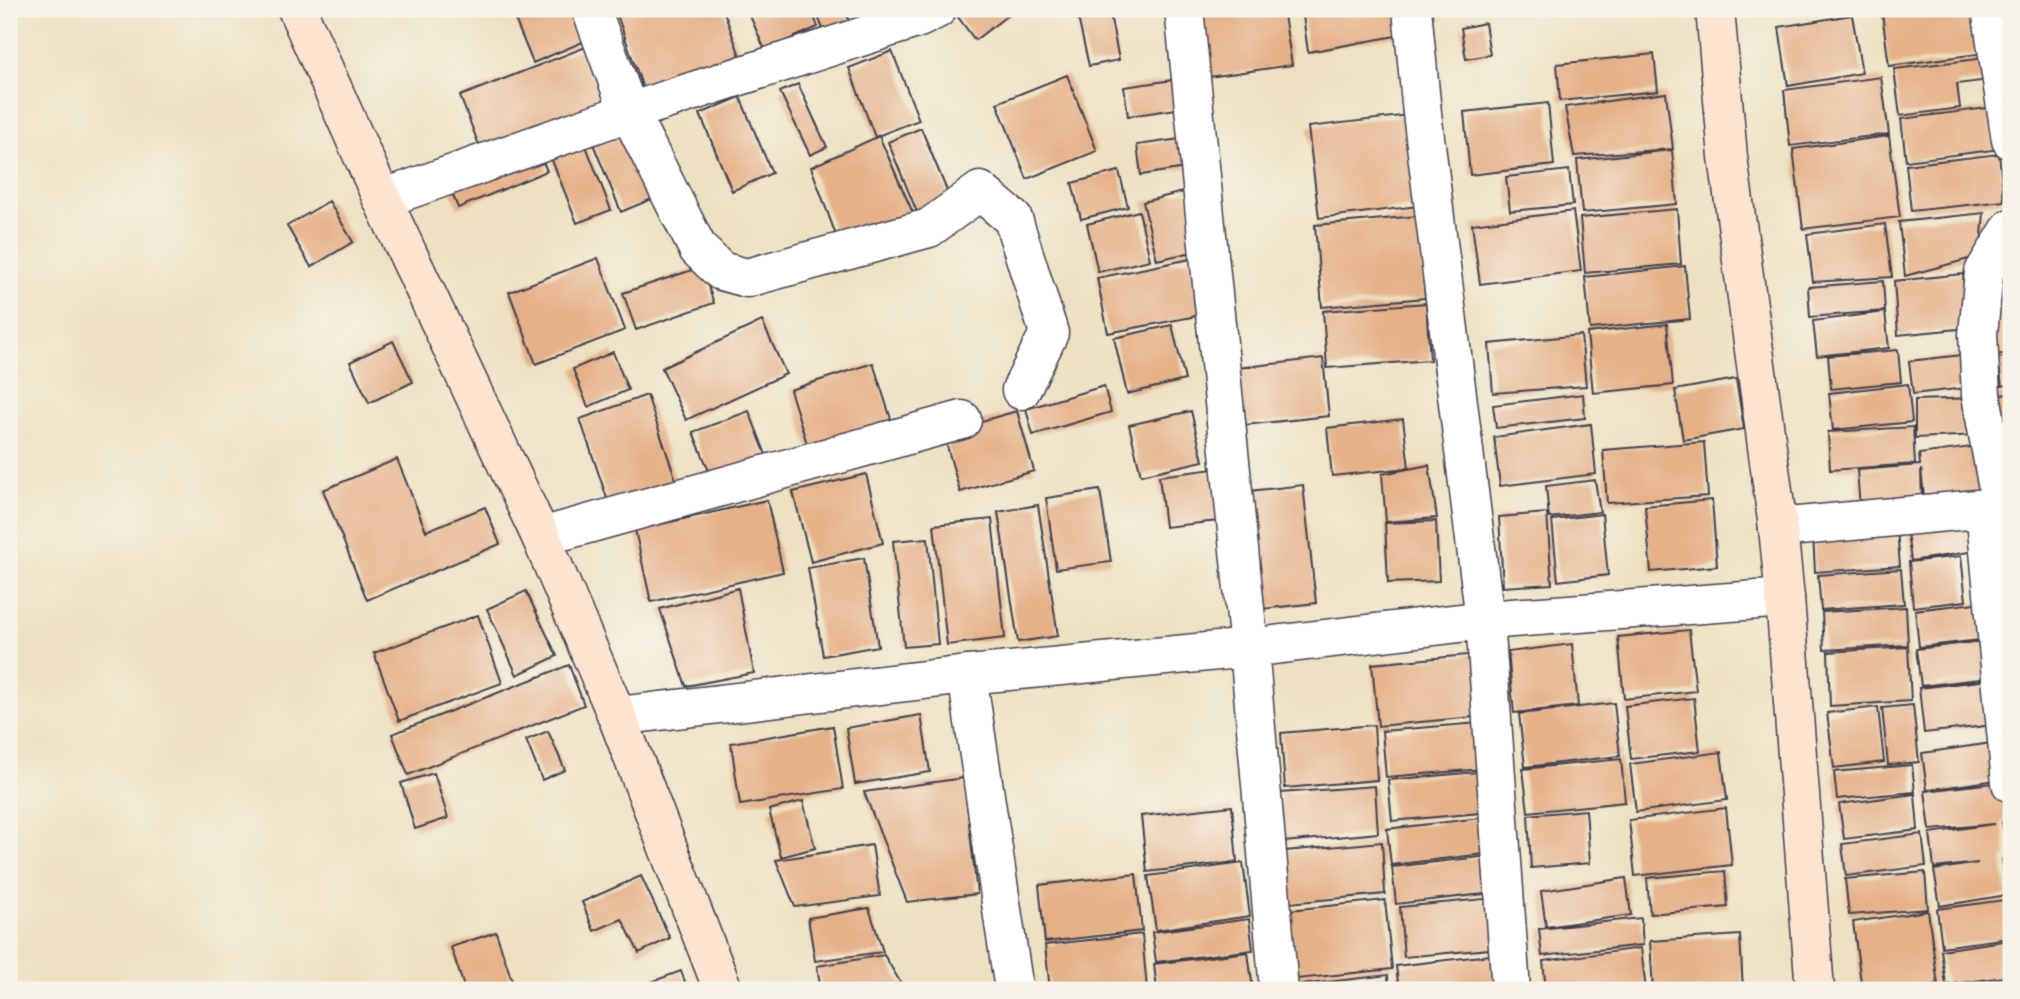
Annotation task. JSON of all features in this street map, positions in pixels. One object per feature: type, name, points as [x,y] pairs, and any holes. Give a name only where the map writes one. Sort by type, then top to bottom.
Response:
[{"type":"main road","points":[[297,9],[541,537],[617,716],[723,990]]},
{"type":"main road","points":[[1715,9],[1728,157],[1778,528],[1815,990]]},
{"type":"street","points":[[591,9],[629,112],[698,249],[721,271],[747,278],[929,228],[980,191],[1013,219],[1049,333],[1021,390]]},
{"type":"street","points":[[383,200],[629,112],[919,18],[937,9]]},
{"type":"street","points":[[1184,9],[1249,648],[1279,990]]},
{"type":"street","points":[[1412,9],[1422,113],[1485,620],[1511,990]]},
{"type":"street","points":[[1991,9],[2011,140]]},
{"type":"street","points":[[2011,228],[1984,272],[1978,334],[1981,395],[1999,507],[2011,783]]},
{"type":"street","points":[[541,537],[962,420]]},
{"type":"street","points":[[1778,528],[1999,507]]},
{"type":"street","points":[[617,716],[967,675],[1249,648],[1485,620],[1785,598]]},
{"type":"street","points":[[967,675],[1014,990]]},
{"type":"building","points":[[519,9],[577,9],[590,39],[533,63],[512,12]]},
{"type":"building","points":[[615,9],[723,9],[740,56],[644,91]]},
{"type":"building","points":[[747,9],[811,9],[818,27],[765,50]]},
{"type":"building","points":[[815,9],[844,9],[850,23],[825,34]]},
{"type":"building","points":[[961,9],[1016,9],[975,40],[955,13]]},
{"type":"building","points":[[1076,9],[1109,9],[1119,60],[1089,66]]},
{"type":"building","points":[[1283,9],[1292,65],[1208,77],[1199,13]]},
{"type":"building","points":[[1302,9],[1403,9],[1407,34],[1308,52]]},
{"type":"building","points":[[1915,9],[1979,9],[1985,53],[1889,66],[1882,13]]},
{"type":"building","points":[[1852,15],[1862,73],[1788,86],[1779,27]]},
{"type":"building","points":[[1485,23],[1490,55],[1466,59],[1461,28]]},
{"type":"building","points":[[596,43],[618,101],[482,153],[460,96]]},
{"type":"building","points":[[892,51],[919,120],[875,137],[849,68]]},
{"type":"building","points":[[1654,54],[1658,91],[1560,101],[1557,64]]},
{"type":"building","points":[[1986,58],[1989,80],[1957,84],[1960,108],[1900,116],[1894,69]]},
{"type":"building","points":[[1067,75],[1097,151],[1027,179],[997,103]]},
{"type":"building","points":[[1881,77],[1889,134],[1790,146],[1784,90]]},
{"type":"building","points":[[1180,79],[1184,108],[1128,116],[1124,87]]},
{"type":"building","points":[[798,84],[827,147],[810,155],[780,92]]},
{"type":"building","points":[[1666,93],[1673,149],[1574,156],[1565,107]]},
{"type":"building","points":[[740,97],[772,173],[732,191],[700,114]]},
{"type":"building","points":[[1548,103],[1554,165],[1470,175],[1464,112]]},
{"type":"building","points":[[1995,107],[2001,149],[1906,161],[1901,119]]},
{"type":"building","points":[[1409,115],[1419,206],[1319,218],[1308,127]]},
{"type":"building","points":[[628,123],[659,196],[621,212],[591,139]]},
{"type":"building","points":[[921,128],[952,203],[919,217],[888,142]]},
{"type":"building","points":[[879,136],[913,213],[837,238],[811,167]]},
{"type":"building","points":[[1889,136],[1900,217],[1803,229],[1793,149]]},
{"type":"building","points":[[1188,138],[1192,167],[1141,175],[1137,145]]},
{"type":"building","points":[[584,141],[611,210],[577,223],[550,155]]},
{"type":"building","points":[[537,148],[547,171],[458,208],[449,185]]},
{"type":"building","points":[[1672,150],[1677,204],[1582,213],[1577,160]]},
{"type":"building","points":[[1999,154],[2004,201],[1911,211],[1906,165]]},
{"type":"building","points":[[1569,170],[1573,205],[1510,211],[1506,177]]},
{"type":"building","points":[[1119,171],[1128,207],[1081,219],[1072,183]]},
{"type":"building","points":[[1187,191],[1201,250],[1157,260],[1143,202]]},
{"type":"building","points":[[329,201],[353,242],[311,267],[287,226]]},
{"type":"building","points":[[1677,209],[1681,264],[1585,273],[1580,218]]},
{"type":"building","points":[[1139,211],[1150,260],[1098,272],[1087,224]]},
{"type":"building","points":[[1573,211],[1581,271],[1480,284],[1472,224]]},
{"type":"building","points":[[1984,213],[1980,256],[1905,276],[1899,222]]},
{"type":"building","points":[[1418,216],[1425,298],[1322,307],[1315,225]]},
{"type":"building","points":[[1885,224],[1892,277],[1813,282],[1807,234]]},
{"type":"building","points":[[598,258],[625,330],[536,364],[509,292]]},
{"type":"building","points":[[1191,259],[1202,315],[1108,333],[1097,278]]},
{"type":"building","points":[[1685,266],[1690,319],[1590,329],[1585,277]]},
{"type":"building","points":[[701,267],[714,303],[636,330],[623,293]]},
{"type":"building","points":[[2011,269],[2011,297],[1993,300],[1989,272]]},
{"type":"building","points":[[1963,274],[1968,328],[1898,335],[1894,281]]},
{"type":"building","points":[[1883,281],[1885,311],[1810,317],[1808,287]]},
{"type":"building","points":[[2011,301],[2011,353],[1993,355],[1988,304]]},
{"type":"building","points":[[1426,303],[1430,360],[1327,368],[1323,311]]},
{"type":"building","points":[[1885,312],[1889,348],[1817,356],[1813,321]]},
{"type":"building","points":[[762,321],[786,374],[686,420],[662,368]]},
{"type":"building","points":[[1667,324],[1673,385],[1593,393],[1587,333]]},
{"type":"building","points":[[1172,325],[1185,380],[1127,394],[1114,338]]},
{"type":"building","points":[[1581,335],[1586,386],[1493,393],[1489,344]]},
{"type":"building","points":[[393,341],[413,382],[369,403],[350,362]]},
{"type":"building","points":[[1898,350],[1901,382],[1831,389],[1828,356]]},
{"type":"building","points":[[613,352],[628,390],[588,407],[573,369]]},
{"type":"building","points":[[1971,354],[1974,387],[1913,394],[1909,361]]},
{"type":"building","points":[[2011,355],[2011,384],[2002,386],[1998,358]]},
{"type":"building","points":[[1323,358],[1329,416],[1235,426],[1229,369]]},
{"type":"building","points":[[873,363],[892,422],[809,450],[790,390]]},
{"type":"building","points":[[1736,379],[1744,429],[1683,440],[1675,390]]},
{"type":"building","points":[[1908,384],[1912,422],[1833,430],[1829,393]]},
{"type":"building","points":[[1104,386],[1111,412],[1033,435],[1026,409]]},
{"type":"building","points":[[2011,393],[2011,452],[2002,454],[1992,397]]},
{"type":"building","points":[[1583,394],[1585,418],[1496,428],[1493,405]]},
{"type":"building","points":[[647,395],[678,486],[611,510],[580,419]]},
{"type":"building","points":[[1978,398],[1979,435],[1915,438],[1915,400]]},
{"type":"building","points":[[749,411],[768,460],[713,481],[693,432]]},
{"type":"building","points":[[1017,411],[1034,471],[960,492],[943,432]]},
{"type":"building","points":[[1191,411],[1203,461],[1141,475],[1129,425]]},
{"type":"building","points":[[1403,419],[1409,468],[1332,476],[1327,428]]},
{"type":"building","points":[[1591,424],[1596,474],[1500,486],[1494,437]]},
{"type":"building","points":[[1913,427],[1915,464],[1830,470],[1828,432]]},
{"type":"building","points":[[1704,442],[1708,496],[1607,503],[1603,450]]},
{"type":"building","points":[[1986,445],[1993,497],[1925,505],[1921,469],[1922,503],[1860,508],[1857,470],[1920,465],[1919,454]]},
{"type":"building","points":[[397,459],[426,531],[485,507],[500,544],[367,600],[323,490]]},
{"type":"building","points":[[1429,465],[1437,518],[1386,522],[1382,474]]},
{"type":"building","points":[[1221,468],[1227,520],[1165,527],[1159,476]]},
{"type":"building","points":[[866,474],[883,543],[811,562],[793,492]]},
{"type":"building","points":[[1595,480],[1600,512],[1549,518],[1546,486]]},
{"type":"building","points":[[1303,485],[1316,603],[1262,609],[1250,491]]},
{"type":"building","points":[[1100,490],[1111,562],[1056,569],[1046,498]]},
{"type":"building","points":[[767,500],[783,572],[651,602],[635,530]]},
{"type":"building","points":[[1712,500],[1717,566],[1651,572],[1645,506]]},
{"type":"building","points":[[1038,505],[1058,636],[1018,642],[998,512]]},
{"type":"building","points":[[1547,513],[1552,584],[1503,587],[1499,517]]},
{"type":"building","points":[[1602,514],[1608,575],[1558,581],[1552,520]]},
{"type":"building","points":[[992,519],[1005,638],[947,645],[934,525]]},
{"type":"building","points":[[1436,521],[1439,581],[1388,583],[1385,523]]},
{"type":"building","points":[[1977,521],[1982,550],[1911,561],[1907,533]]},
{"type":"building","points":[[1897,529],[1900,566],[1815,572],[1813,534]]},
{"type":"building","points":[[928,538],[938,644],[904,647],[893,541]]},
{"type":"building","points":[[1961,556],[1966,601],[1913,607],[1909,562]]},
{"type":"building","points":[[864,558],[878,646],[823,656],[808,568]]},
{"type":"building","points":[[1901,569],[1904,604],[1821,610],[1818,575]]},
{"type":"building","points":[[738,588],[754,673],[686,686],[660,609]]},
{"type":"building","points":[[526,591],[557,656],[517,675],[487,609]]},
{"type":"building","points":[[1984,602],[1989,639],[1919,647],[1915,610]]},
{"type":"building","points":[[1906,607],[1908,645],[1824,650],[1822,612]]},
{"type":"building","points":[[478,615],[502,683],[399,721],[374,653]]},
{"type":"building","points":[[1689,630],[1696,691],[1624,699],[1618,637]]},
{"type":"building","points":[[1992,640],[1996,677],[1921,686],[1916,649]]},
{"type":"building","points":[[1572,644],[1578,706],[1514,713],[1508,652]]},
{"type":"building","points":[[1908,647],[1911,701],[1830,706],[1828,652]]},
{"type":"building","points":[[1478,654],[1484,716],[1378,726],[1372,664]]},
{"type":"building","points":[[569,665],[584,705],[408,775],[392,734]]},
{"type":"building","points":[[1989,680],[1994,725],[1924,733],[1919,688]]},
{"type":"building","points":[[1694,698],[1700,751],[1631,759],[1625,706]]},
{"type":"building","points":[[1614,703],[1620,756],[1525,767],[1519,714]]},
{"type":"building","points":[[1913,705],[1919,762],[1888,765],[1882,708]]},
{"type":"building","points":[[1878,707],[1884,762],[1834,768],[1827,713]]},
{"type":"building","points":[[921,715],[930,772],[855,784],[846,728]]},
{"type":"building","points":[[1479,723],[1483,769],[1386,777],[1382,731]]},
{"type":"building","points":[[1374,725],[1377,780],[1285,788],[1281,733]]},
{"type":"building","points":[[833,726],[843,789],[740,805],[731,743]]},
{"type":"building","points":[[548,731],[565,770],[542,780],[526,740]]},
{"type":"building","points":[[1999,742],[2004,779],[1927,790],[1922,753]]},
{"type":"building","points":[[1721,752],[1727,800],[1636,812],[1630,764]]},
{"type":"building","points":[[1621,759],[1625,802],[1528,812],[1523,769]]},
{"type":"building","points":[[1912,765],[1915,792],[1837,799],[1834,772]]},
{"type":"building","points":[[1477,772],[1480,813],[1392,821],[1388,780]]},
{"type":"building","points":[[434,773],[448,818],[415,829],[401,783]]},
{"type":"building","points":[[964,778],[977,894],[907,902],[864,792]]},
{"type":"building","points":[[2002,782],[2006,821],[2002,822],[2007,858],[2002,859],[2007,895],[1940,906],[1934,870],[1978,863],[1934,868],[1930,833],[1994,824],[1930,830],[1925,791]]},
{"type":"building","points":[[1375,786],[1378,833],[1284,842],[1280,793]]},
{"type":"building","points":[[1915,794],[1918,830],[1844,839],[1839,804]]},
{"type":"building","points":[[803,801],[815,848],[781,857],[769,810]]},
{"type":"building","points":[[1232,806],[1237,862],[1147,872],[1141,816]]},
{"type":"building","points":[[1726,808],[1732,865],[1635,876],[1629,820]]},
{"type":"building","points":[[1586,810],[1590,863],[1531,868],[1528,815]]},
{"type":"building","points":[[1480,818],[1484,854],[1391,865],[1387,829]]},
{"type":"building","points":[[1922,834],[1926,866],[1846,876],[1842,844]]},
{"type":"building","points":[[1382,842],[1385,894],[1289,903],[1285,851]]},
{"type":"building","points":[[872,845],[880,896],[795,907],[776,860]]},
{"type":"building","points":[[1489,856],[1493,893],[1396,904],[1392,867]]},
{"type":"building","points":[[1243,863],[1250,916],[1156,930],[1148,876]]},
{"type":"building","points":[[1725,871],[1728,907],[1650,914],[1647,878]]},
{"type":"building","points":[[1925,872],[1928,909],[1849,915],[1845,879]]},
{"type":"building","points":[[1136,874],[1142,931],[1045,942],[1039,885]]},
{"type":"building","points":[[641,876],[670,938],[639,953],[622,919],[594,931],[582,902]]},
{"type":"building","points":[[1626,878],[1631,915],[1546,927],[1541,891]]},
{"type":"building","points":[[1495,898],[1500,948],[1404,957],[1400,907]]},
{"type":"building","points":[[1385,900],[1392,969],[1297,979],[1290,910]]},
{"type":"building","points":[[2004,900],[2009,938],[1942,947],[1937,909]]},
{"type":"building","points":[[869,908],[883,952],[815,961],[808,918]]},
{"type":"building","points":[[1928,911],[1938,985],[1905,990],[1862,990],[1853,922]]},
{"type":"building","points":[[1641,918],[1643,945],[1542,956],[1539,929]]},
{"type":"building","points":[[1249,919],[1253,950],[1156,962],[1152,932]]},
{"type":"building","points":[[496,932],[515,990],[465,990],[451,947]]},
{"type":"building","points":[[1142,934],[1147,990],[1050,990],[1045,945]]},
{"type":"building","points":[[1740,935],[1743,990],[1653,990],[1650,941]]},
{"type":"building","points":[[2010,940],[2011,976],[1946,985],[1941,950]]},
{"type":"building","points":[[1641,948],[1646,990],[1546,990],[1543,961]]},
{"type":"building","points":[[1248,952],[1253,990],[1157,990],[1154,964]]},
{"type":"building","points":[[1498,954],[1502,990],[1399,990],[1396,966]]},
{"type":"building","points":[[884,955],[905,990],[821,990],[817,966]]},
{"type":"building","points":[[681,971],[688,990],[651,990],[648,983]]},
{"type":"building","points":[[1388,975],[1389,990],[1292,990],[1292,986]]},
{"type":"building","points":[[2011,979],[2011,990],[1945,990],[1945,987]]}]
